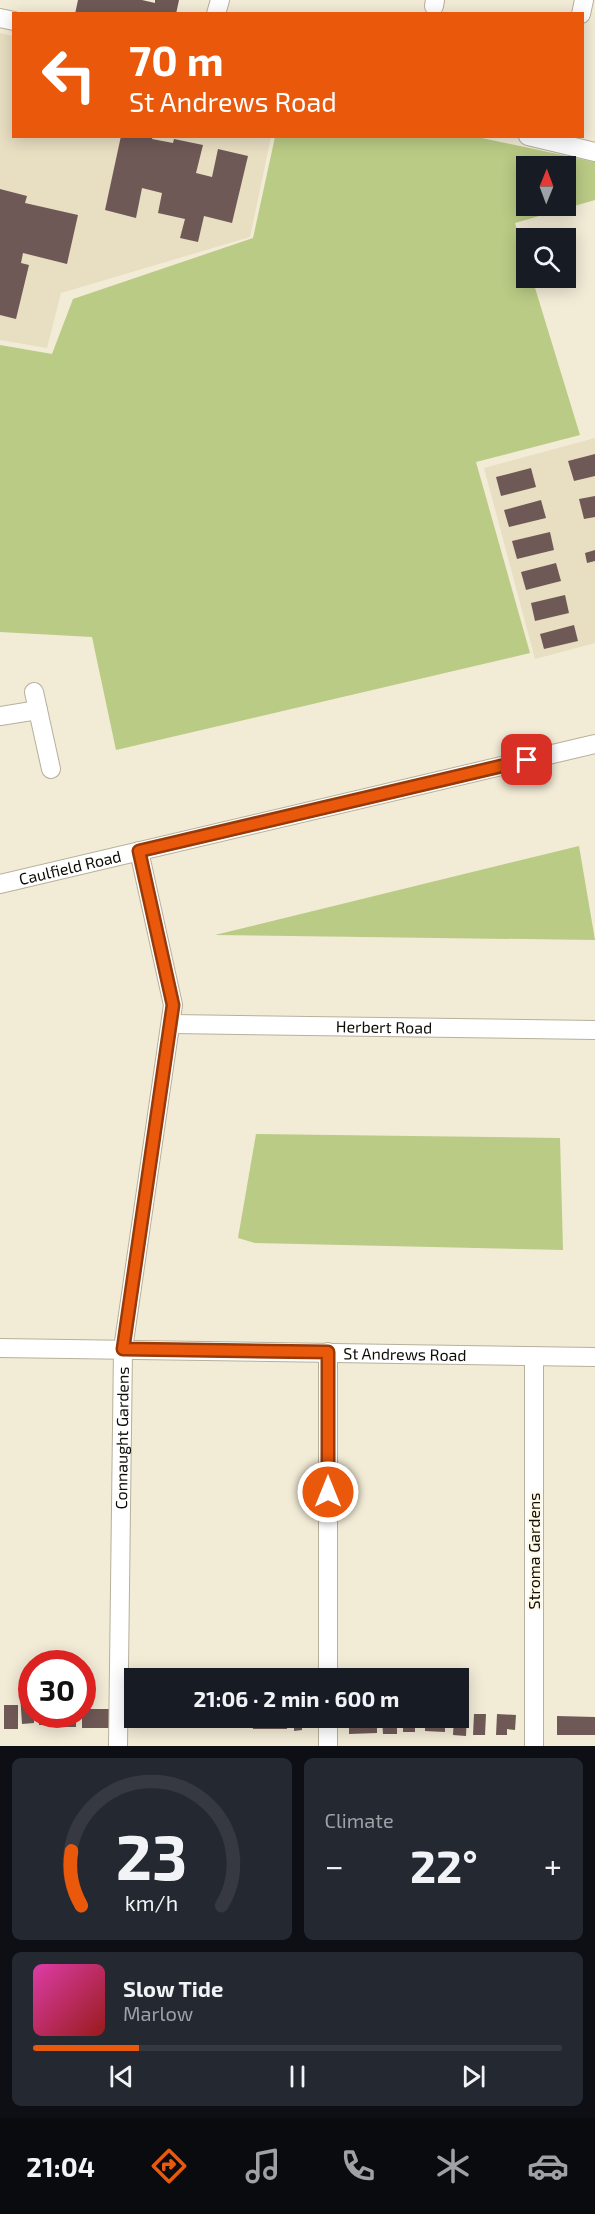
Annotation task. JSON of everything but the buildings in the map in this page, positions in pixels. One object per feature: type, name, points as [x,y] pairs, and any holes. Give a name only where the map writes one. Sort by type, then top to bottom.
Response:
[{"type":"street","points":[[551,139],[574,142],[595,152]]},
{"type":"street","points":[[0,716],[36,701],[51,769]]},
{"type":"street","name":"Caulfield Road","points":[[0,884],[595,744]]},
{"type":"street","name":"Connaught Gardens","points":[[118,1746],[123,1349],[173,1005],[139,851]]},
{"type":"street","name":"Herbert Road","points":[[172,1024],[595,1030]]},
{"type":"street","name":"St Andrews Road","points":[[0,1348],[595,1357]]},
{"type":"street","points":[[328,1352],[328,1668]]},
{"type":"street","name":"Stroma Gardens","points":[[534,1356],[534,1746]]},
{"type":"street","points":[[328,1728],[328,1746]]},
{"type":"shaded area","points":[[0,33],[12,36],[12,138],[271,138],[250,237],[61,293],[47,348],[0,340]]},
{"type":"shaded area","points":[[595,438],[595,643],[535,659],[484,468]]},
{"type":"green space","points":[[275,138],[482,138],[567,156],[516,156],[516,216],[539,216],[515,223],[516,288],[535,288],[580,435],[476,462],[530,653],[116,750],[92,637],[0,632],[0,345],[52,354],[73,299],[253,238]]},
{"type":"green space","points":[[576,158],[595,162],[595,200],[576,205]]},
{"type":"green space","points":[[579,846],[595,940],[215,935]]},
{"type":"green space","points":[[256,1134],[560,1138],[563,1250],[255,1243],[238,1238]]},
{"type":"route","points":[[328,1492],[328,1352],[123,1349],[173,1005],[139,851],[527,760]]}]
